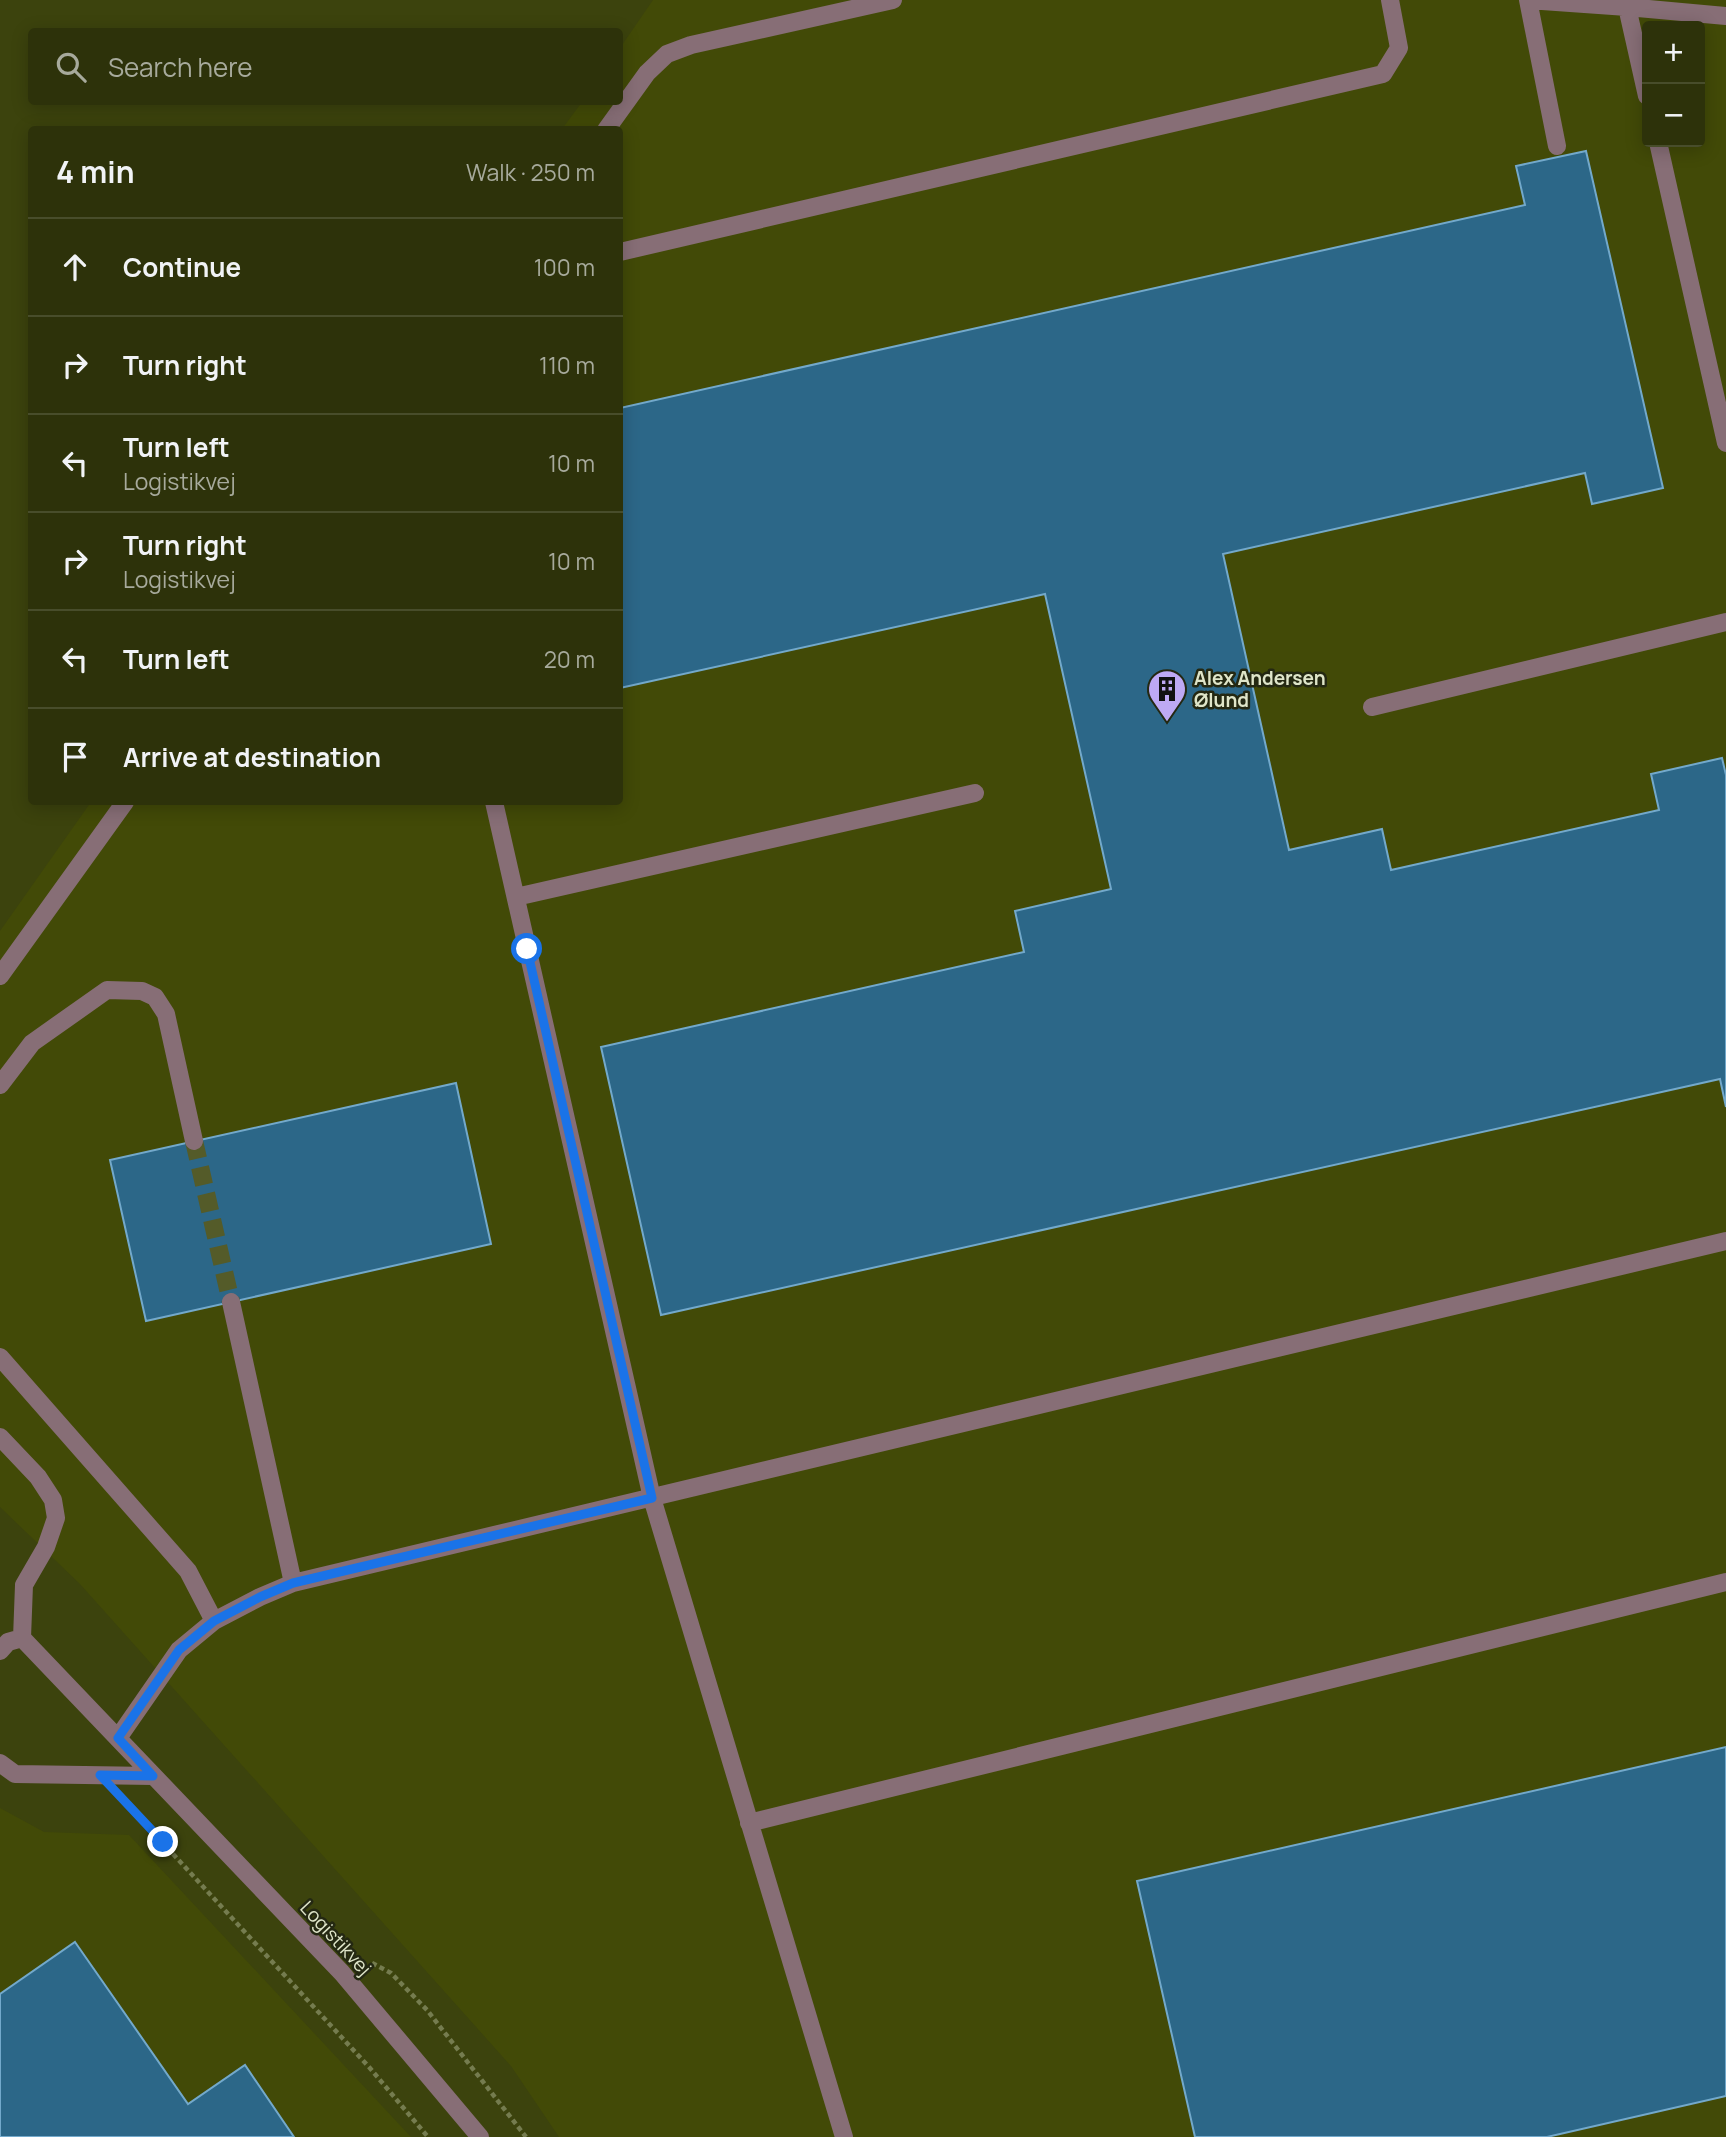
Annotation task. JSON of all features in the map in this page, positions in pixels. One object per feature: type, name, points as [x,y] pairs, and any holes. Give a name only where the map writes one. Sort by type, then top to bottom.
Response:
[{"type":"street","points":[[610,126],[647,73],[667,54],[691,45],[893,0]]},
{"type":"street","points":[[623,251],[1383,75],[1399,48],[1390,0]]},
{"type":"street","points":[[1557,146],[1527,0],[1726,16]]},
{"type":"street","points":[[1627,6],[1644,84]]},
{"type":"street","points":[[1659,147],[1726,443]]},
{"type":"street","points":[[1372,707],[1726,622]]},
{"type":"street","points":[[516,897],[975,793]]},
{"type":"street","points":[[0,976],[123,805]]},
{"type":"street","points":[[495,805],[652,1498],[844,2137]]},
{"type":"street","points":[[0,1085],[32,1043],[107,990],[142,991],[155,997],[166,1014],[194,1141]]},
{"type":"street","points":[[118,1738],[179,1650],[214,1621],[293,1583],[1726,1241]]},
{"type":"street","points":[[230,1302],[293,1583]]},
{"type":"street","points":[[0,1357],[188,1571],[214,1621]]},
{"type":"street","points":[[0,1437],[38,1477],[52,1500],[56,1518],[46,1546],[24,1585],[22,1638],[8,1642],[0,1651]]},
{"type":"street","points":[[750,1823],[1726,1582]]},
{"type":"street","name":"Logistikvej","points":[[22,1638],[342,1973],[480,2137]]},
{"type":"street","points":[[0,1763],[15,1774],[153,1776]]},
{"type":"path","points":[[100,1775],[369,2067],[428,2137]]},
{"type":"shaded area","points":[[653,0],[1726,0],[1726,2137],[559,2137],[511,2066],[80,1584],[0,1507],[0,931],[89,805],[623,805],[623,126],[564,126],[580,105],[623,105],[623,44]]},
{"type":"shaded area","points":[[0,1808],[44,1832],[129,1835],[411,2137],[0,2137]]},
{"type":"building","name":"Alex Andersen Ølund","points":[[1586,151],[1663,488],[1592,504],[1585,473],[1223,554],[1289,850],[1382,829],[1391,870],[1659,810],[1651,774],[1722,758],[1726,775],[1726,1107],[1720,1079],[661,1315],[601,1047],[1024,952],[1015,911],[1111,889],[1045,594],[623,687],[623,407],[1525,205],[1516,166]]},
{"type":"building","points":[[456,1083],[491,1244],[146,1321],[110,1160]]},
{"type":"building","points":[[1726,1747],[1726,2096],[1547,2137],[1195,2137],[1137,1881]]},
{"type":"building","points":[[75,1942],[188,2104],[245,2065],[294,2137],[0,2137],[0,1994]]},
{"type":"tunnel","points":[[194,1141],[231,1302]]},
{"type":"place","name":"Alex Andersen Ølund","points":[[1167,723]]},
{"type":"route","points":[[163,1842],[100,1775],[153,1776],[118,1738],[179,1650],[214,1621],[293,1583],[652,1498],[527,949]]}]
